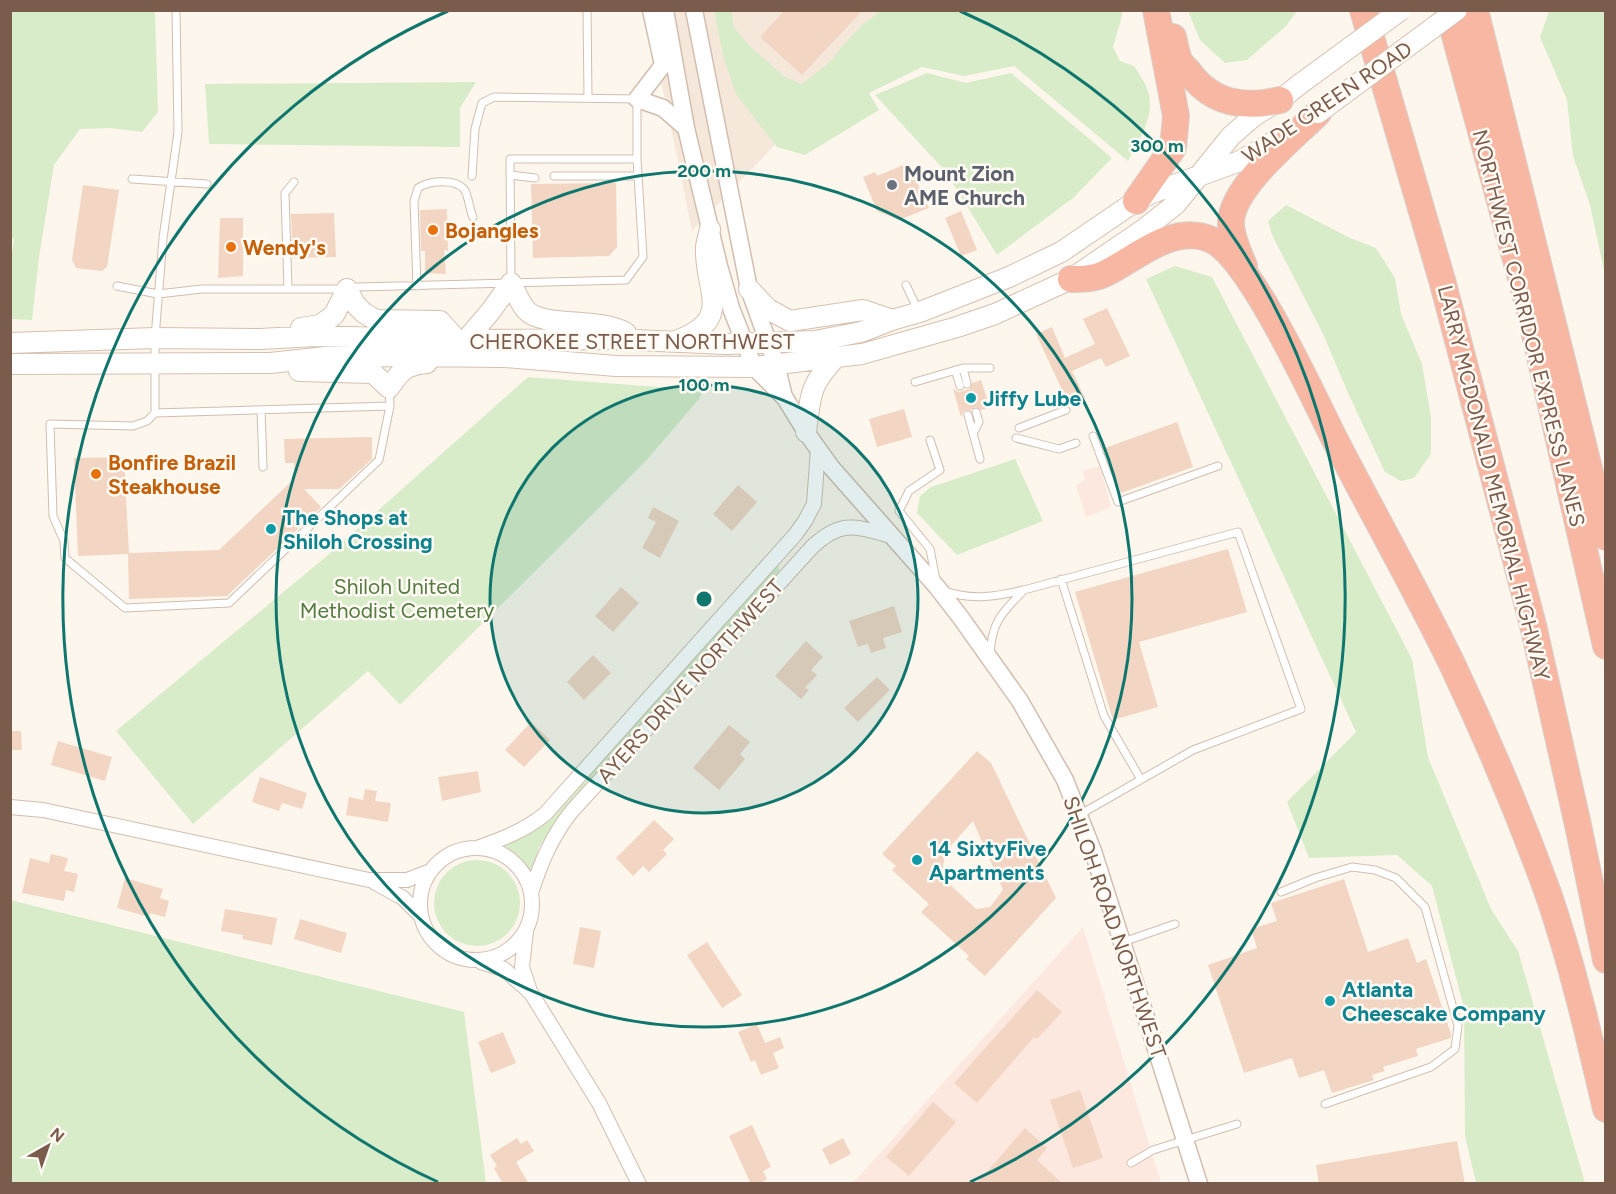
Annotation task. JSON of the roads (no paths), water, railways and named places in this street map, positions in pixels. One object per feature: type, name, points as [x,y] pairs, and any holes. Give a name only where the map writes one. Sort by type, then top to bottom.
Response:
[{"type":"highway","points":[[1136,201],[1173,148],[1176,116],[1156,10]]},
{"type":"highway","points":[[1167,10],[1179,60],[1197,84],[1218,98],[1239,104],[1259,105],[1280,100]]},
{"type":"highway","name":"LARRY MCDONALD MEMORIAL HIGHWAY","points":[[1363,10],[1442,280],[1533,625],[1578,825],[1605,960]]},
{"type":"highway","name":"NORTHWEST CORRIDOR EXPRESS LANES","points":[[1448,10],[1528,304],[1605,646]]},
{"type":"highway","points":[[1475,10],[1605,537]]},
{"type":"highway","points":[[1249,280],[1234,240],[1231,223],[1234,206],[1251,180],[1318,113]]},
{"type":"highway","points":[[1071,279],[1089,279],[1104,274],[1150,247],[1180,236],[1190,236],[1207,238],[1215,242],[1228,253],[1249,280],[1311,390],[1446,654],[1512,797],[1548,895],[1580,997],[1605,1109]]},
{"type":"main road","name":"WADE GREEN ROAD","points":[[1199,176],[1231,136],[1254,116],[1280,100],[1401,10]]},
{"type":"main road","name":"WADE GREEN ROAD","points":[[1199,176],[1252,156],[1318,113],[1456,10]]},
{"type":"main road","name":"CHEROKEE STREET NORTHWEST","points":[[10,364],[270,363],[466,345],[612,339],[745,344],[815,341],[861,332],[920,312],[1009,277],[1061,252],[1136,201],[1199,176]]},
{"type":"main road","name":"CHEROKEE STREET NORTHWEST","points":[[10,343],[155,338],[290,339],[372,336],[466,345],[505,357],[616,366],[754,367],[862,354],[995,314],[1071,279],[1176,204],[1199,176]]},
{"type":"main road","points":[[674,341],[696,333],[706,322],[713,307],[706,248],[710,229]]},
{"type":"main road","points":[[389,397],[399,373],[412,365],[466,345],[511,283],[526,310],[532,315],[543,319],[587,322],[621,329],[640,341]]},
{"type":"main road","points":[[347,289],[355,304],[376,320],[440,321],[466,345]]},
{"type":"main road","points":[[290,339],[302,327],[320,325],[334,315],[347,289]]},
{"type":"main road","points":[[749,289],[768,309],[790,321],[863,310],[892,320]]},
{"type":"main road","points":[[806,432],[813,388],[820,375],[837,356]]},
{"type":"main road","points":[[270,363],[280,372],[373,373],[389,397]]},
{"type":"street","points":[[651,10],[663,65],[637,99],[663,108],[686,128]]},
{"type":"street","name":"SHILOH ROAD NORTHWEST","points":[[665,10],[686,128],[710,229],[731,308],[754,367],[785,398],[818,449],[937,587],[990,658],[1029,716],[1065,780],[1093,851],[1199,1184]]},
{"type":"street","name":"SHILOH ROAD NORTHWEST","points":[[694,10],[749,289],[776,364],[785,398]]},
{"type":"street","name":"AYERS DRIVE NORTHWEST","points":[[477,848],[515,834],[545,814],[795,535],[814,504],[818,449]]},
{"type":"street","name":"AYERS DRIVE NORTHWEST","points":[[531,893],[548,846],[572,811],[813,546],[832,531],[844,527],[862,528],[892,536]]},
{"type":"street","points":[[10,807],[43,810],[369,880],[418,878],[453,852],[468,848],[499,853],[513,861],[521,871],[531,893],[531,912],[526,930],[522,966],[531,993],[599,1103],[639,1184]]},
{"type":"street","points":[[428,872],[419,901],[420,915],[425,929],[438,946],[456,957],[494,964],[504,969],[531,993]]},
{"type":"street","points":[[369,880],[403,898],[420,915]]},
{"type":"street","points":[[470,960],[484,960],[498,956],[510,949],[526,930]]},
{"type":"lane","points":[[155,413],[261,410],[389,397],[379,460],[229,603],[124,608],[65,558],[64,541],[53,516],[50,424],[134,426],[147,422],[155,413],[154,364],[158,294],[163,238],[178,132],[176,10]]},
{"type":"lane","points":[[587,10],[588,98]]},
{"type":"lane","points":[[117,286],[158,294],[202,289],[347,289],[626,280],[643,257],[637,159],[637,99],[494,97],[482,103],[475,129],[472,176]]},
{"type":"lane","points":[[511,283],[510,159],[637,159]]},
{"type":"lane","points":[[510,175],[535,178]]},
{"type":"lane","points":[[554,176],[638,176]]},
{"type":"lane","points":[[132,179],[207,184]]},
{"type":"lane","points":[[288,289],[285,194],[294,182]]},
{"type":"lane","points":[[417,286],[414,201],[418,188],[430,183],[458,185],[465,191],[473,217]]},
{"type":"lane","points":[[906,285],[920,312]]},
{"type":"lane","points":[[959,369],[964,385]]},
{"type":"lane","points":[[915,382],[959,369],[990,369]]},
{"type":"lane","points":[[261,410],[262,467]]},
{"type":"lane","points":[[1019,428],[1066,410]]},
{"type":"lane","points":[[973,434],[979,422],[976,412]]},
{"type":"lane","points":[[968,415],[980,459]]},
{"type":"lane","points":[[1093,436],[1118,502],[1218,466]]},
{"type":"lane","points":[[1016,438],[1059,449],[1076,442]]},
{"type":"lane","points":[[930,440],[940,470],[909,491],[899,511],[930,549],[937,587],[953,594],[980,597],[1024,590],[1238,532],[1301,709],[1193,750],[1140,778],[1079,815]]},
{"type":"lane","points":[[1061,579],[1104,716],[1140,778]]},
{"type":"lane","points":[[990,658],[993,634],[1000,615],[1024,590]]},
{"type":"lane","points":[[1281,892],[1315,878],[1352,867],[1375,870],[1396,878],[1425,907],[1458,1026],[1455,1049],[1431,1067],[1325,1104]]},
{"type":"lane","points":[[1123,942],[1175,924]]},
{"type":"lane","points":[[1131,1163],[1153,1150],[1237,1124]]},
{"type":"place","name":"Mount Zion AME Church","points":[[892,185]]},
{"type":"place","name":"Bojangles","points":[[433,230]]},
{"type":"place","name":"Wendy's","points":[[231,247]]},
{"type":"place","name":"Jiffy Lube","points":[[971,398]]},
{"type":"place","name":"Bonfire Brazil Steakhouse","points":[[96,474]]},
{"type":"place","name":"The Shops at Shiloh Crossing","points":[[271,529]]},
{"type":"place","name":"14 SixtyFive Apartments","points":[[917,860]]},
{"type":"place","name":"Atlanta Cheescake Company","points":[[1330,1001]]},
{"type":"park label","name":"Shiloh United Methodist Cemetery","points":[[397,598]]}]
